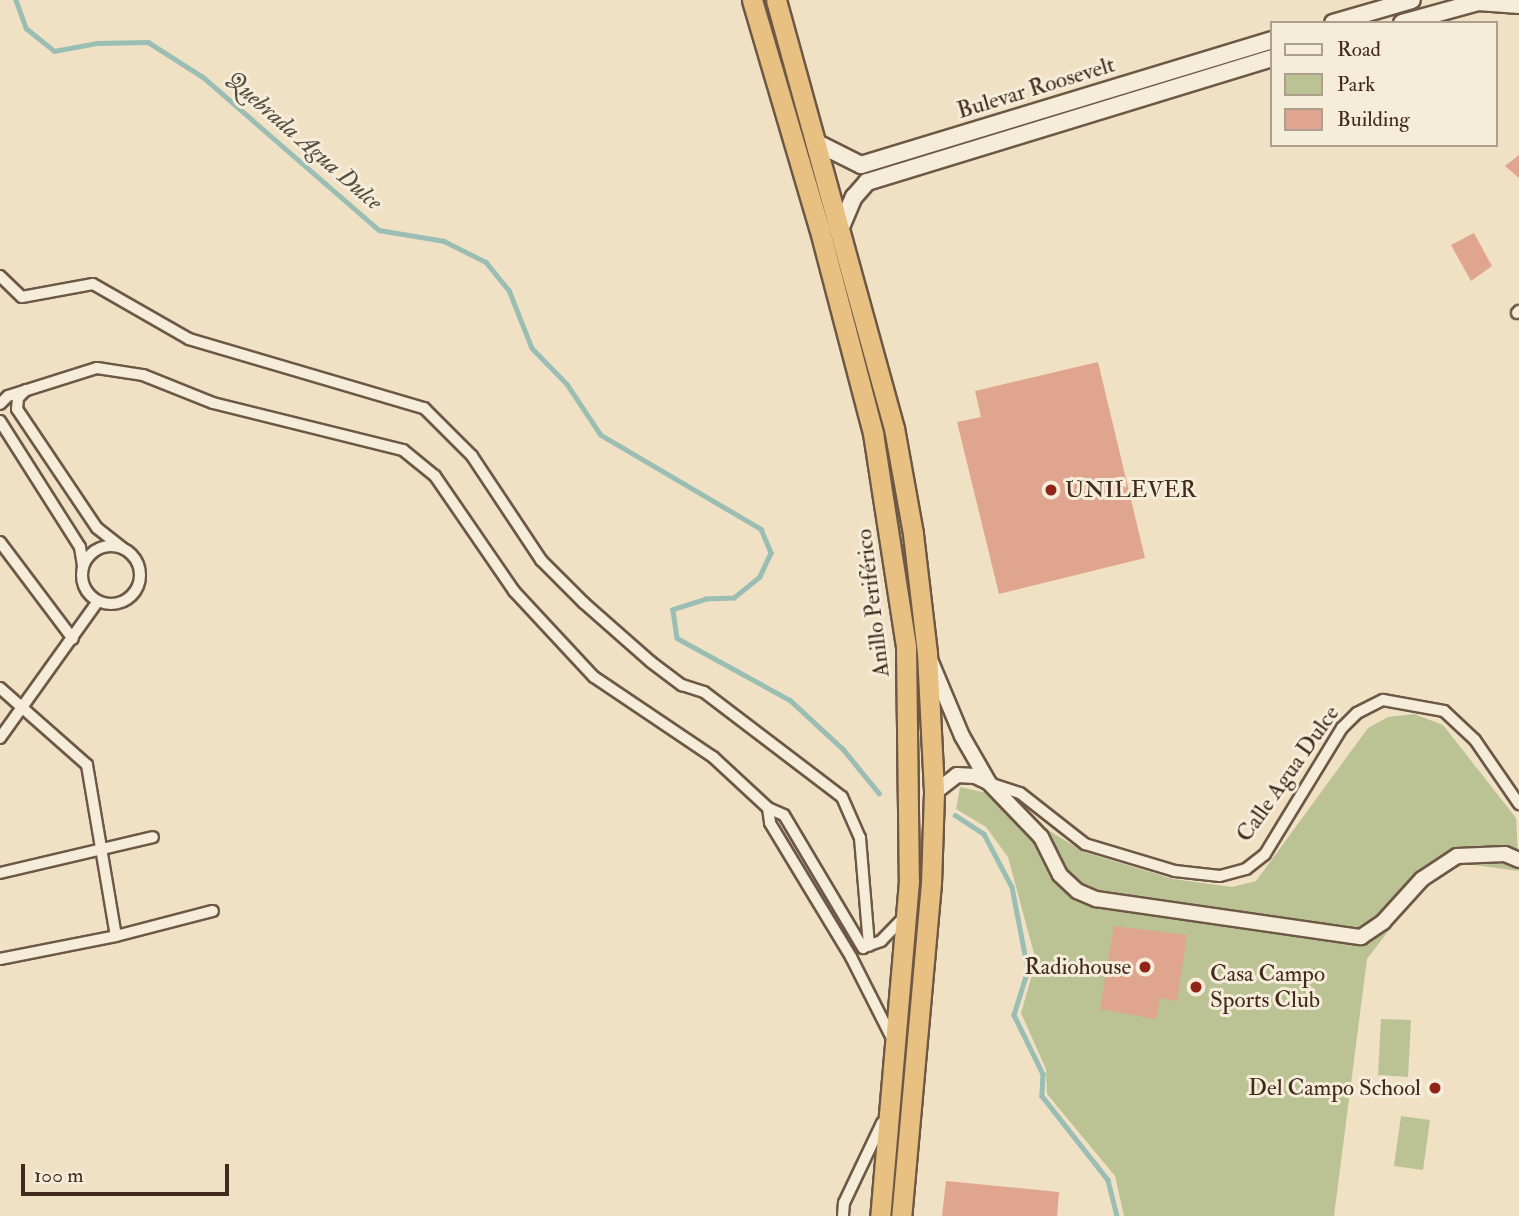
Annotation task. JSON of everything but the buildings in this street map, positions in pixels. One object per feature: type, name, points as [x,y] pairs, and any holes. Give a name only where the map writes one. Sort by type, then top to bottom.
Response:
[{"type":"highway","name":"Anillo Periférico","points":[[752,0],[823,240],[873,433],[906,647],[908,912],[893,1101],[880,1216]]},
{"type":"highway","name":"Anillo Periférico","points":[[776,0],[894,428],[913,534],[927,653],[934,793],[921,1032],[901,1216]]},
{"type":"main road","points":[[1340,21],[1412,0]]},
{"type":"main road","points":[[1409,21],[1478,2],[1519,5]]},
{"type":"main road","name":"Bulevar Roosevelt","points":[[861,165],[1270,41]]},
{"type":"main road","name":"Bulevar Roosevelt","points":[[867,182],[1270,59]]},
{"type":"main road","points":[[817,142],[861,165],[867,182],[854,197],[841,228]]},
{"type":"street","points":[[0,276],[22,298],[93,284],[189,339],[424,408],[472,456],[541,560],[584,603],[651,662],[682,685],[704,692],[842,797],[860,838],[866,947]]},
{"type":"street","points":[[0,404],[28,388],[81,370],[120,372],[143,375],[213,403],[404,450],[435,476],[514,592],[594,677],[713,757],[768,808],[784,815],[866,947]]},
{"type":"street","points":[[0,421],[80,547],[86,589],[98,601],[116,604],[138,588],[137,561],[97,528],[17,409],[18,398],[28,388]]},
{"type":"street","points":[[0,542],[73,639]]},
{"type":"street","points":[[83,570],[96,550],[123,548]]},
{"type":"street","points":[[0,738],[98,601]]},
{"type":"street","points":[[927,653],[962,736],[989,783],[1041,837],[1060,875],[1077,891],[1096,899],[1335,933],[1368,935],[1422,879],[1457,856],[1491,853],[1519,860]]},
{"type":"street","points":[[0,688],[19,708],[87,765],[99,851],[116,936]]},
{"type":"street","name":"Calle Agua Dulce","points":[[934,793],[957,775],[975,776],[1020,793],[1085,844],[1175,871],[1220,876],[1246,869],[1265,855],[1342,728],[1357,713],[1383,701],[1444,711],[1475,740],[1519,804]]},
{"type":"street","points":[[768,808],[770,823],[851,957],[897,1048]]},
{"type":"street","points":[[0,873],[153,837]]},
{"type":"street","points":[[0,959],[116,936],[213,911]]},
{"type":"street","points":[[851,957],[893,932],[908,912]]},
{"type":"street","points":[[842,1216],[844,1203],[893,1101]]},
{"type":"green space","name":"Casa Campo Sports Club","points":[[1414,714],[1443,725],[1516,818],[1519,871],[1466,864],[1440,874],[1414,897],[1367,959],[1334,1216],[1124,1216],[1115,1176],[1047,1094],[1046,1069],[1021,1013],[1036,961],[1008,857],[986,827],[956,809],[960,787],[1014,799],[1048,830],[1084,852],[1173,879],[1232,887],[1256,881],[1368,728],[1388,717]]},
{"type":"green space","points":[[1381,1019],[1411,1020],[1408,1077],[1378,1075]]},
{"type":"green space","points":[[1401,1116],[1430,1120],[1423,1170],[1394,1166]]},
{"type":"waterway","name":"Quebrada Agua Dulce","points":[[16,0],[26,28],[54,51],[97,43],[148,42],[203,77],[379,230],[444,241],[486,262],[509,290],[532,348],[567,384],[601,435],[761,529],[771,553],[760,577],[734,598],[706,599],[673,610],[677,638],[790,700],[843,749],[879,793]]},
{"type":"waterway","name":"Quebrada Agua Dulce","points":[[955,815],[984,834],[1012,887],[1028,970],[1014,1015],[1043,1074],[1042,1096],[1108,1180],[1117,1216]]},
{"type":"place","name":"UNILEVER","points":[[1051,490]]},
{"type":"place","name":"Radiohouse","points":[[1145,967]]},
{"type":"place","name":"Casa Campo Sports Club","points":[[1196,987]]},
{"type":"place","name":"Del Campo School","points":[[1435,1088]]}]
